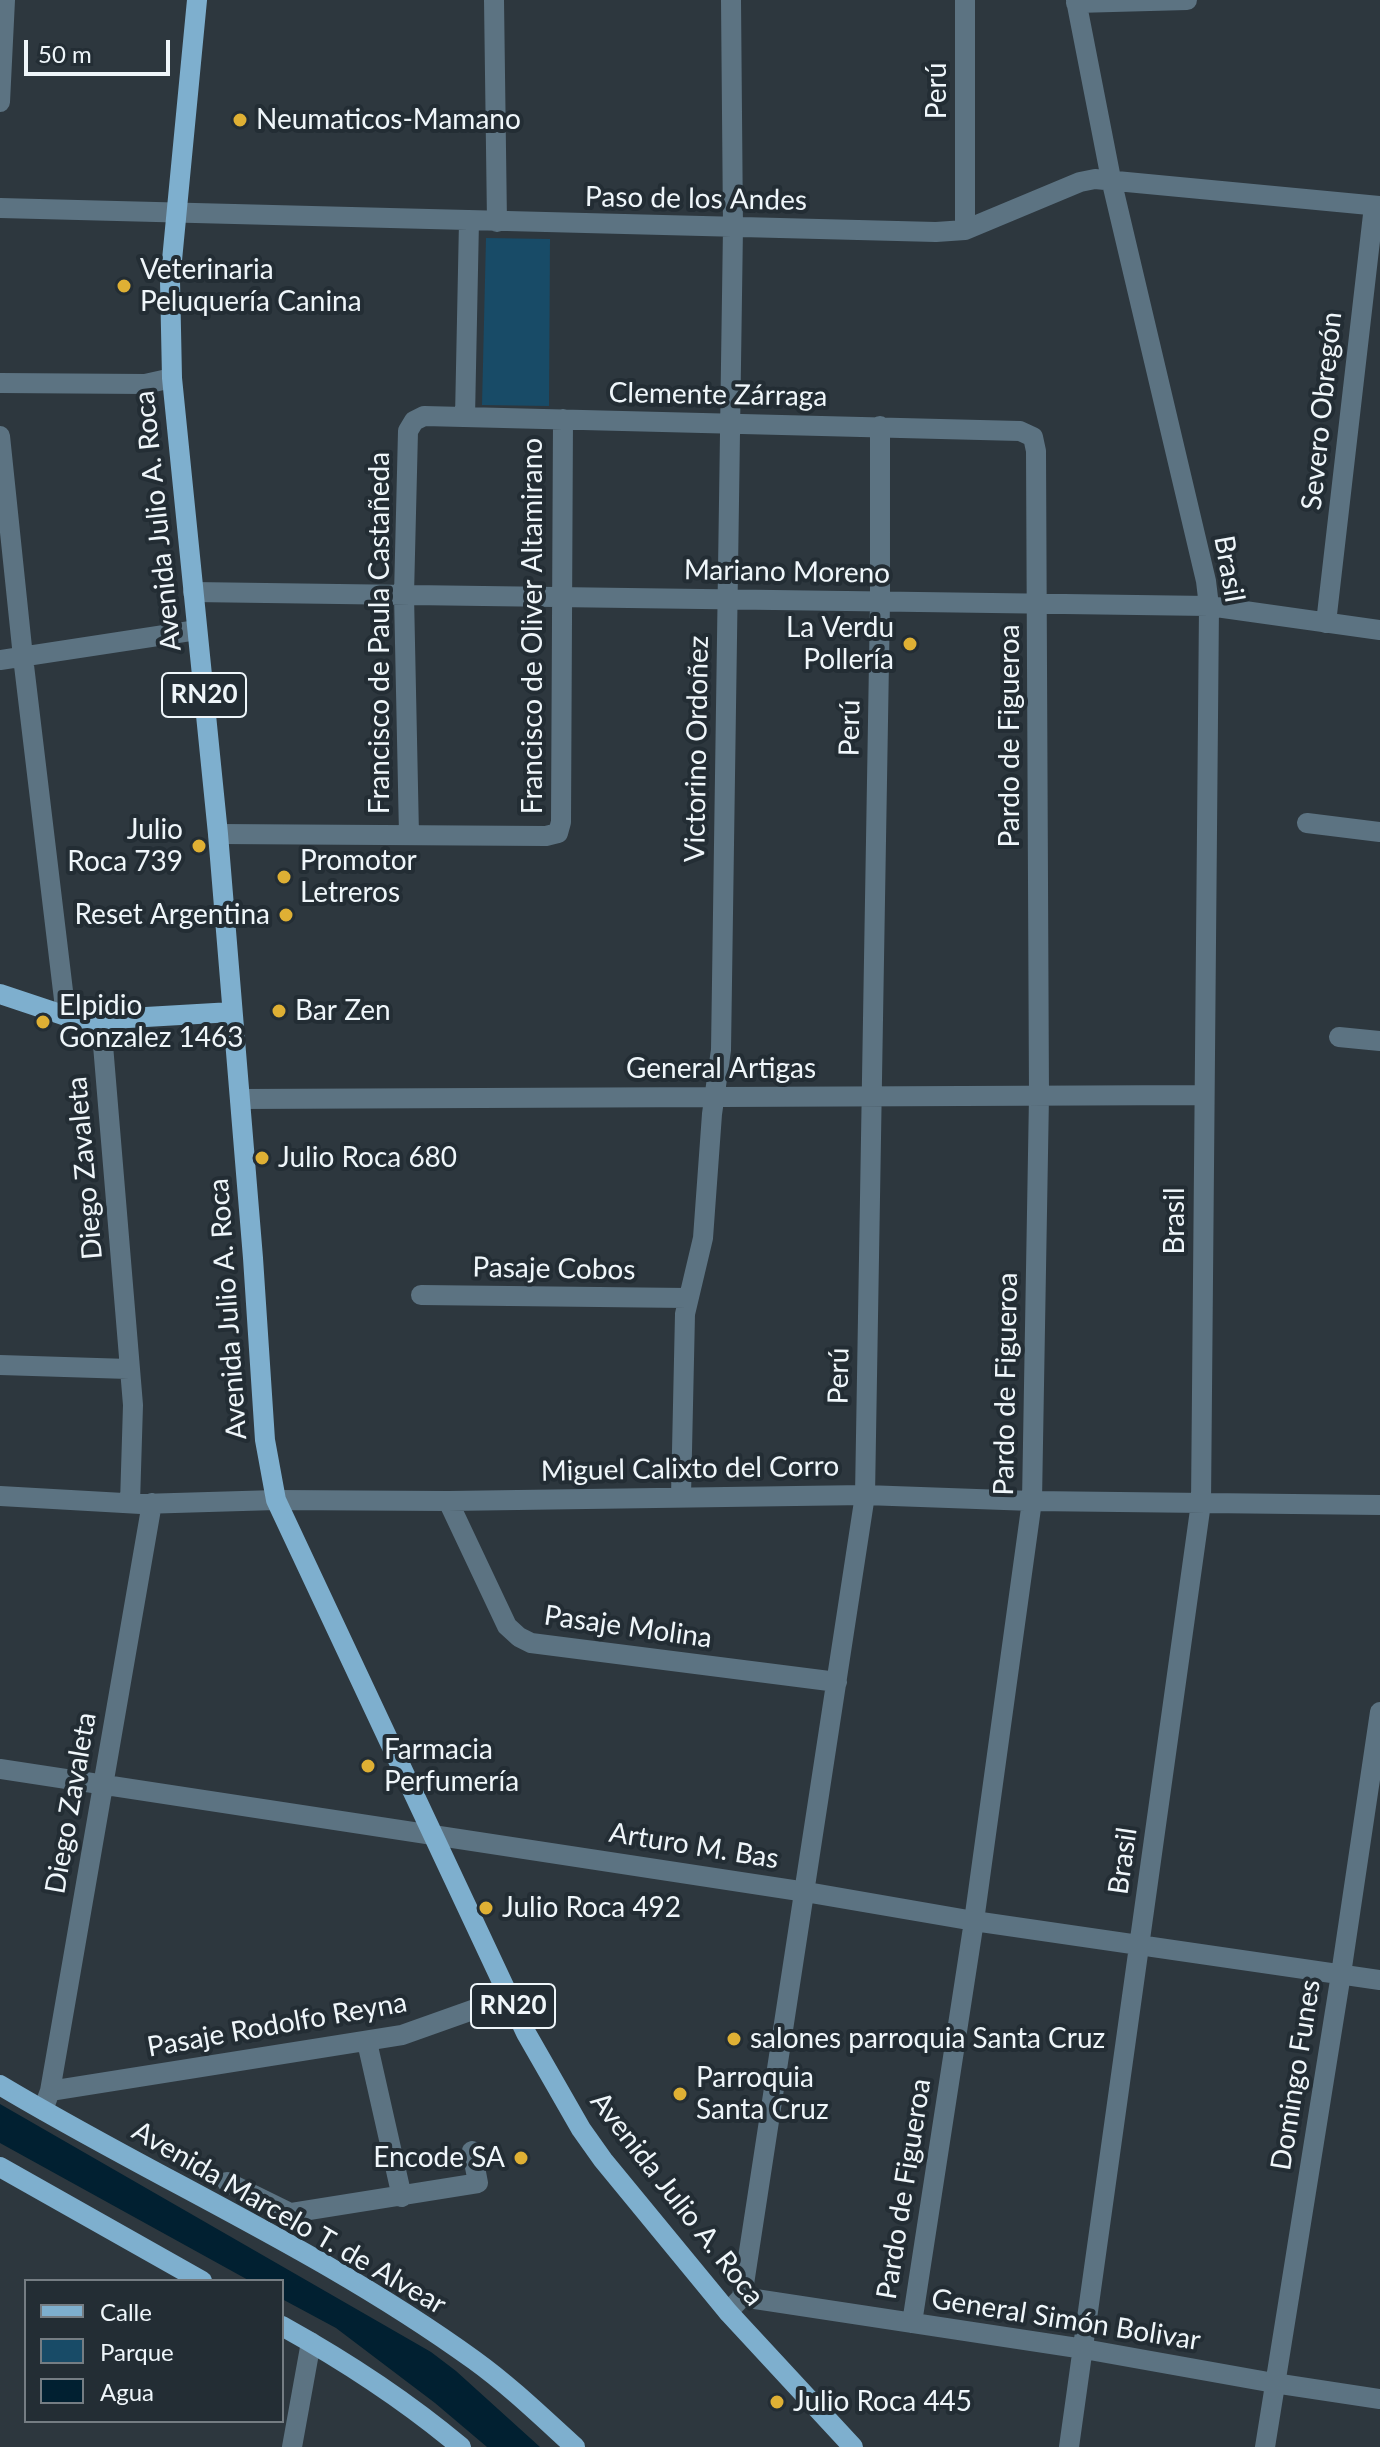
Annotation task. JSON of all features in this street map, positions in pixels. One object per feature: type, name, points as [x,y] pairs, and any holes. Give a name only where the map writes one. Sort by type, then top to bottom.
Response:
[{"type":"main road","name":"Avenida Julio A. Roca","points":[[197,0],[170,281],[172,378],[218,834],[265,1440],[276,1500],[526,2033],[581,2129],[603,2160],[735,2304],[853,2447]]},
{"type":"main road","points":[[0,994],[66,1016],[101,1021],[232,1012]]},
{"type":"main road","name":"Avenida Marcelo T. de Alvear","points":[[0,2085],[46,2101],[369,2291],[473,2359],[575,2447]]},
{"type":"main road","points":[[0,2167],[198,2279]]},
{"type":"main road","points":[[284,2327],[402,2400],[461,2447]]},
{"type":"street","points":[[0,102],[5,0]]},
{"type":"street","points":[[494,0],[497,222]]},
{"type":"street","name":"Victorino Ordoñez","points":[[681,1496],[687,1298],[703,1238],[712,1114],[721,1050],[733,227],[731,0]]},
{"type":"street","name":"Perú","points":[[965,0],[965,230]]},
{"type":"street","points":[[1076,2],[1187,0]]},
{"type":"street","name":"Brasil","points":[[1069,2447],[1201,1503],[1209,606],[1206,581],[1111,179],[1076,2]]},
{"type":"street","name":"Paso de los Andes","points":[[0,208],[936,232],[965,230],[1080,182],[1111,179],[1377,206]]},
{"type":"street","name":"Severo Obregón","points":[[1326,623],[1377,206]]},
{"type":"street","points":[[465,417],[469,221]]},
{"type":"street","points":[[0,383],[145,384],[172,378]]},
{"type":"street","name":"Clemente Zárraga","points":[[408,431],[414,421],[424,416],[880,426],[1020,431],[1033,437]]},
{"type":"street","name":"Francisco de Oliver Altamirano","points":[[409,835],[546,836],[558,833],[561,822],[563,419]]},
{"type":"street","name":"Perú","points":[[735,2304],[806,1892],[865,1495],[880,602],[880,426]]},
{"type":"street","name":"Francisco de Paula Castañeda","points":[[408,431],[404,595],[409,835]]},
{"type":"street","points":[[0,436],[66,1016]]},
{"type":"street","name":"Pardo de Figueroa","points":[[912,2323],[974,1921],[1032,1501],[1039,1096],[1036,451],[1033,437]]},
{"type":"street","name":"Mariano Moreno","points":[[193,592],[1209,606],[1380,630]]},
{"type":"street","points":[[0,660],[197,630]]},
{"type":"street","points":[[1307,823],[1380,832]]},
{"type":"street","points":[[218,834],[409,835]]},
{"type":"street","name":"Diego Zavaleta","points":[[101,1021],[133,1405],[130,1503]]},
{"type":"street","points":[[1339,1037],[1380,1041]]},
{"type":"street","name":"General Artigas","points":[[240,1099],[1203,1095]]},
{"type":"street","name":"Pasaje Cobos","points":[[421,1295],[687,1298]]},
{"type":"street","points":[[0,1365],[129,1369]]},
{"type":"street","name":"Miguel Calixto del Corro","points":[[0,1496],[152,1503],[865,1495],[1032,1501],[1380,1505]]},
{"type":"street","name":"Pasaje Molina","points":[[448,1501],[507,1626],[531,1643],[837,1682]]},
{"type":"street","name":"Diego Zavaleta","points":[[46,2101],[152,1503]]},
{"type":"street","name":"Domingo Funes","points":[[1265,2447],[1380,1712]]},
{"type":"street","name":"Arturo M. Bas","points":[[0,1769],[806,1892],[974,1921],[1380,1980]]},
{"type":"street","name":"Pasaje Rodolfo Reyna","points":[[46,2101],[367,2042],[428,2027],[509,1997]]},
{"type":"street","points":[[367,2042],[402,2197]]},
{"type":"street","points":[[227,2182],[290,2213],[478,2183],[472,2151]]},
{"type":"street","name":"General Simón Bolivar","points":[[735,2304],[912,2323],[1380,2399]]},
{"type":"street","points":[[292,2447],[311,2342]]},
{"type":"green space","points":[[486,238],[550,239],[549,406],[482,405]]},
{"type":"water","points":[[0,2104],[431,2352],[540,2447],[487,2447],[336,2328],[284,2300],[284,2279],[246,2279],[0,2143]]},
{"type":"place","name":"Neumaticos-Mamano","points":[[240,120]]},
{"type":"place","name":"Veterinaria Peluquería Canina","points":[[124,286]]},
{"type":"place","name":"La Verdu Pollería","points":[[910,644]]},
{"type":"place","name":"Julio Roca 739","points":[[199,846]]},
{"type":"place","name":"Promotor Letreros","points":[[284,877]]},
{"type":"place","name":"Reset Argentina","points":[[286,915]]},
{"type":"place","name":"Bar Zen","points":[[279,1011]]},
{"type":"place","name":"Elpidio Gonzalez 1463","points":[[43,1022]]},
{"type":"place","name":"Julio Roca 680","points":[[262,1158]]},
{"type":"place","name":"Farmacia Perfumería","points":[[368,1766]]},
{"type":"place","name":"Julio Roca 492","points":[[486,1908]]},
{"type":"place","name":"salones parroquia Santa Cruz","points":[[734,2039]]},
{"type":"place","name":"Parroquia Santa Cruz","points":[[680,2094]]},
{"type":"place","name":"Encode SA","points":[[521,2158]]},
{"type":"place","name":"Julio Roca 445","points":[[777,2402]]}]
